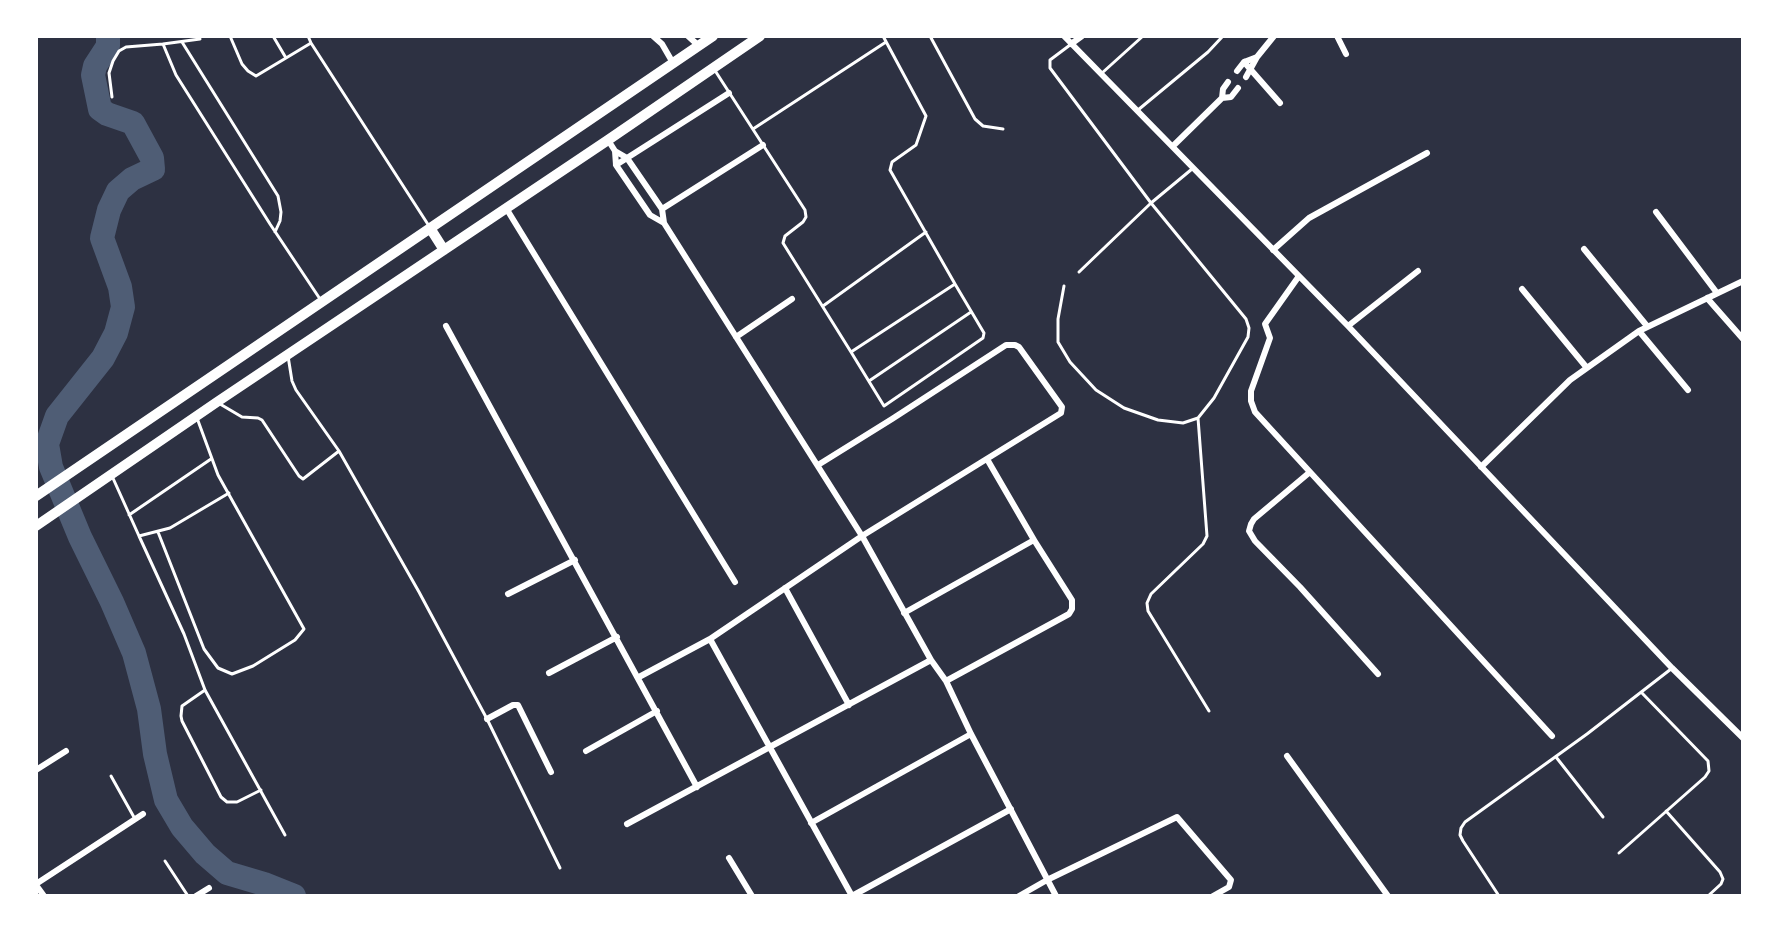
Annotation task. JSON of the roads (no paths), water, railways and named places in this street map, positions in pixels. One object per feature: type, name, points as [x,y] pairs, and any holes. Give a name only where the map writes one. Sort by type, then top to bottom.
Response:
[{"type":"main road","points":[[37,495],[713,36]]},
{"type":"main road","points":[[36,526],[760,36]]},
{"type":"main road","points":[[430,228],[444,250]]},
{"type":"street","points":[[653,36],[662,44],[673,63]]},
{"type":"street","points":[[688,36],[699,46]]},
{"type":"street","points":[[1064,36],[1348,326],[1672,668],[1743,738]]},
{"type":"street","points":[[1071,44],[1082,36]]},
{"type":"street","points":[[1246,77],[1257,57],[1274,36]]},
{"type":"street","points":[[1337,36],[1346,54]]},
{"type":"street","points":[[1237,71],[1244,62],[1257,57]]},
{"type":"street","points":[[1244,62],[1281,103]]},
{"type":"street","points":[[1222,98],[1223,88],[1228,82]]},
{"type":"street","points":[[1173,146],[1222,98],[1231,97],[1238,88]]},
{"type":"street","points":[[616,165],[729,93]]},
{"type":"street","points":[[608,140],[615,151],[627,158],[662,209],[664,223],[862,536],[931,660],[946,681],[971,734],[1056,896]]},
{"type":"street","points":[[662,209],[763,145]]},
{"type":"street","points":[[615,151],[616,165],[650,215],[664,223]]},
{"type":"street","points":[[1273,249],[1309,218],[1427,153]]},
{"type":"street","points":[[506,208],[735,582]]},
{"type":"street","points":[[1656,212],[1717,293]]},
{"type":"street","points":[[1584,249],[1647,326]]},
{"type":"street","points":[[1348,326],[1418,271]]},
{"type":"street","points":[[1299,276],[1265,324],[1270,338],[1251,391],[1251,401],[1255,412],[1552,736]]},
{"type":"street","points":[[1481,467],[1570,380],[1639,331],[1743,281]]},
{"type":"street","points":[[1522,289],[1587,368]]},
{"type":"street","points":[[1707,298],[1743,339]]},
{"type":"street","points":[[736,337],[792,299]]},
{"type":"street","points":[[446,326],[697,786]]},
{"type":"street","points":[[1639,331],[1688,390]]},
{"type":"street","points":[[639,677],[710,639],[862,536],[1063,410],[1019,347],[1006,345],[818,465]]},
{"type":"street","points":[[946,681],[1069,614],[1072,609],[1072,600],[987,459]]},
{"type":"street","points":[[1310,472],[1254,519],[1249,531],[1255,541],[1300,587],[1378,674]]},
{"type":"street","points":[[904,613],[1034,540]]},
{"type":"street","points":[[508,594],[575,560]]},
{"type":"street","points":[[785,588],[849,705]]},
{"type":"street","points":[[549,673],[617,637]]},
{"type":"street","points":[[710,639],[852,896],[1011,809]]},
{"type":"street","points":[[627,824],[931,660]]},
{"type":"street","points":[[487,719],[513,705],[518,705],[551,772]]},
{"type":"street","points":[[586,751],[657,711]]},
{"type":"street","points":[[811,823],[971,734]]},
{"type":"street","points":[[36,770],[66,751]]},
{"type":"street","points":[[1287,756],[1388,896]]},
{"type":"street","points":[[44,896],[36,884],[143,814]]},
{"type":"street","points":[[1018,896],[1177,817],[1231,880],[1229,887],[1213,896]]},
{"type":"street","points":[[729,858],[752,896]]},
{"type":"street","points":[[196,896],[209,888]]},
{"type":"lane","points":[[230,36],[242,64],[256,76],[311,43]]},
{"type":"lane","points":[[273,36],[286,58]]},
{"type":"lane","points":[[308,36],[430,228]]},
{"type":"lane","points":[[713,68],[805,210],[806,217],[803,222],[785,236],[783,243],[884,406],[981,340],[984,333],[890,170],[892,162],[916,145],[926,116],[883,36]]},
{"type":"lane","points":[[930,36],[975,119],[983,126],[1003,129]]},
{"type":"lane","points":[[1101,74],[1143,36]]},
{"type":"lane","points":[[1137,111],[1208,52],[1223,36]]},
{"type":"lane","points":[[112,97],[109,73],[119,51],[126,47],[200,39]]},
{"type":"lane","points":[[182,42],[278,195],[281,212],[275,232]]},
{"type":"lane","points":[[753,129],[886,42]]},
{"type":"lane","points":[[163,44],[176,75],[321,301]]},
{"type":"lane","points":[[1064,286],[1058,319],[1058,342],[1070,363],[1096,390],[1124,408],[1158,420],[1183,423],[1198,418],[1214,398],[1248,337],[1249,328],[1246,319],[1151,203],[1050,68],[1050,60],[1071,44]]},
{"type":"lane","points":[[1078,272],[1193,167]]},
{"type":"lane","points":[[823,306],[926,232]]},
{"type":"lane","points":[[852,352],[955,284]]},
{"type":"lane","points":[[869,381],[971,312]]},
{"type":"lane","points":[[287,355],[292,381],[339,451],[419,592],[487,719],[560,868]]},
{"type":"lane","points":[[217,402],[242,417],[262,420],[301,478],[339,451]]},
{"type":"lane","points":[[158,532],[209,657],[218,668],[232,674],[253,666],[295,640],[304,629],[211,459],[196,416]]},
{"type":"lane","points":[[1198,418],[1207,537],[1203,544],[1151,594],[1147,603],[1148,611],[1209,711]]},
{"type":"lane","points":[[129,515],[211,459]]},
{"type":"lane","points":[[111,474],[184,634],[205,690],[285,836]]},
{"type":"lane","points":[[140,536],[170,528],[229,494]]},
{"type":"lane","points":[[1499,896],[1463,842],[1460,835],[1465,822],[1556,757],[1672,668]]},
{"type":"lane","points":[[205,690],[182,706],[181,716],[221,796],[227,802],[237,802],[261,790]]},
{"type":"lane","points":[[1618,853],[1709,771],[1708,760],[1641,692]]},
{"type":"lane","points":[[1556,757],[1603,817]]},
{"type":"lane","points":[[111,776],[135,819]]},
{"type":"lane","points":[[1666,811],[1720,872],[1723,879],[1721,884],[1708,896]]},
{"type":"lane","points":[[165,861],[188,896]]},
{"type":"waterway","points":[[108,36],[108,46],[95,66],[93,75],[100,109],[107,114],[133,123],[152,158],[153,169],[132,179],[118,191],[109,210],[102,238],[120,287],[123,307],[116,333],[103,358],[57,416],[47,444],[51,467],[80,537],[134,653],[149,709],[155,754],[166,800],[182,827],[205,854],[227,873],[294,896]]}]
